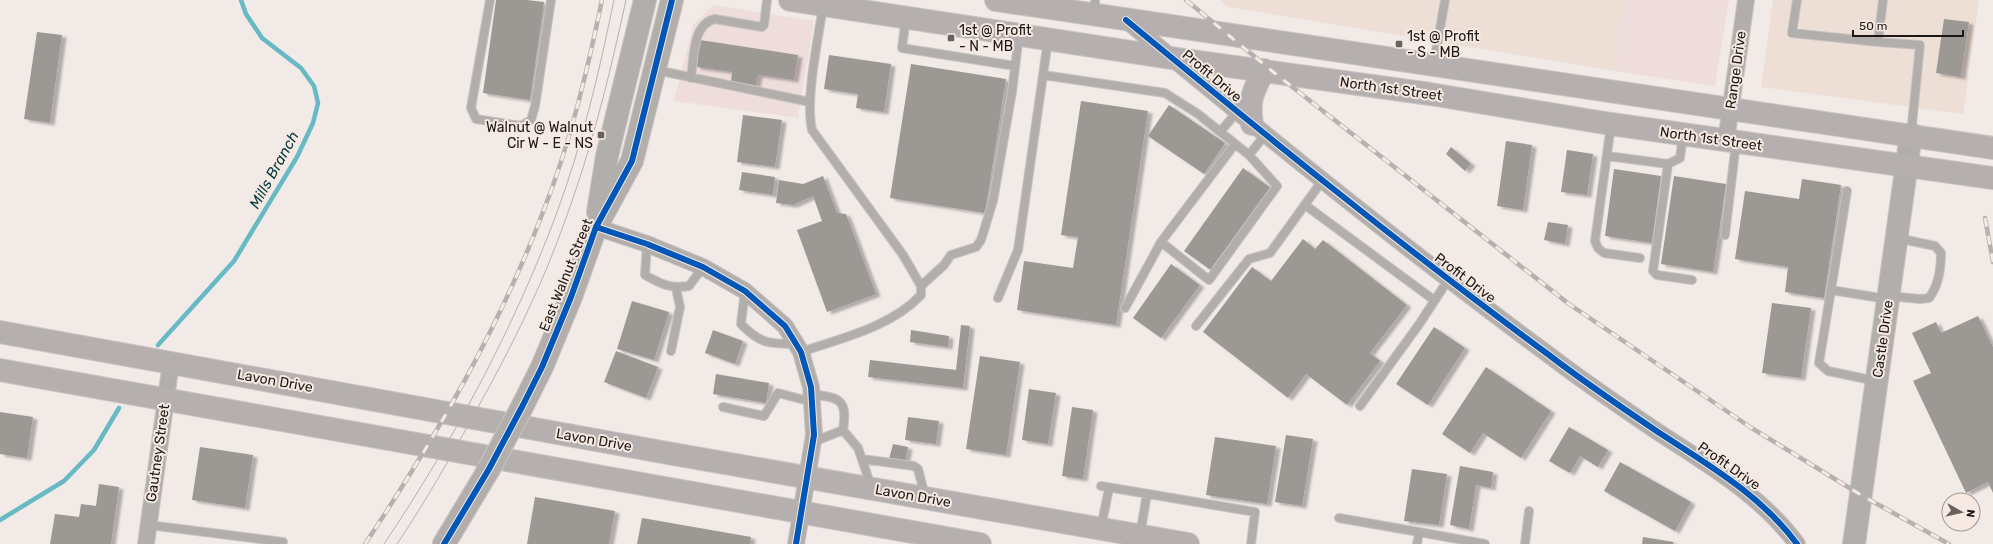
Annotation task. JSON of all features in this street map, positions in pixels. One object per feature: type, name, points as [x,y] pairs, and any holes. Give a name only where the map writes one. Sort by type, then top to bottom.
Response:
[{"type":"main road","name":"North 1st Street","points":[[790,0],[1171,58],[1430,94],[1611,124],[1906,167],[1993,178]]},
{"type":"main road","points":[[996,0],[1095,8],[1126,20],[1911,134],[1993,148]]},
{"type":"main road","points":[[1430,94],[1434,64]]},
{"type":"main road","points":[[1251,124],[1249,107],[1252,95],[1264,70]]},
{"type":"main road","name":"Lavon Drive","points":[[0,332],[1101,529],[1140,540],[1188,544]]},
{"type":"main road","points":[[0,370],[802,511],[980,544]]},
{"type":"street","name":"East Walnut Street","points":[[596,227],[607,156],[645,0]]},
{"type":"street","name":"East Walnut Street","points":[[444,544],[489,469],[542,367],[571,297],[596,227],[632,161],[672,0]]},
{"type":"street","name":"Range Drive","points":[[1731,141],[1730,108],[1746,0]]},
{"type":"street","name":"Profit Drive","points":[[1126,20],[1251,124],[1448,280],[1626,411],[1718,472],[1762,504],[1796,544]]},
{"type":"street","name":"Castle Drive","points":[[1854,544],[1911,134]]},
{"type":"street","points":[[596,227],[647,244],[703,267],[746,291],[786,326],[799,348],[811,386],[812,442],[796,544]]},
{"type":"street","name":"Gautney Street","points":[[146,544],[171,362]]},
{"type":"lane","points":[[490,0],[471,108],[476,119],[521,126],[531,120],[535,106],[551,0]]},
{"type":"lane","points":[[691,78],[698,33],[702,26],[715,19],[762,26],[764,24],[767,0]]},
{"type":"lane","points":[[1434,64],[1445,0]]},
{"type":"lane","points":[[1797,0],[1792,33],[1920,45],[1911,134]]},
{"type":"lane","points":[[1878,42],[1883,0]]},
{"type":"lane","points":[[746,291],[741,324],[753,336],[768,344],[799,348],[881,324],[912,304],[922,295],[922,286],[903,255],[812,130],[810,102],[823,5]]},
{"type":"lane","points":[[906,17],[902,48],[1015,66]]},
{"type":"lane","points":[[922,286],[944,265],[951,255],[976,246],[981,240],[993,201],[1019,35]]},
{"type":"lane","points":[[998,298],[1018,250],[1048,39]]},
{"type":"lane","points":[[655,70],[810,102]]},
{"type":"lane","points":[[1043,75],[1166,93],[1198,114],[1249,155],[1277,186],[1209,280],[1161,242]]},
{"type":"lane","points":[[1220,132],[1251,124],[1249,155]]},
{"type":"lane","points":[[1611,124],[1595,241],[1598,248],[1604,253],[1640,258]]},
{"type":"lane","points":[[1607,156],[1668,164],[1680,158],[1683,134]]},
{"type":"lane","points":[[1725,235],[1731,141]]},
{"type":"lane","points":[[1125,308],[1161,242],[1235,144]]},
{"type":"lane","points":[[1668,164],[1653,271],[1657,275],[1692,280]]},
{"type":"lane","points":[[1196,326],[1249,259],[1270,253],[1322,181]]},
{"type":"lane","points":[[1847,191],[1819,363],[1828,372],[1877,382]]},
{"type":"lane","points":[[1305,205],[1434,300]]},
{"type":"lane","points":[[1831,290],[1888,298],[1929,298],[1934,291],[1941,270],[1941,253],[1935,246],[1896,238]]},
{"type":"lane","points":[[647,244],[645,275],[676,288],[689,286],[703,267]]},
{"type":"lane","points":[[1360,406],[1448,280]]},
{"type":"lane","points":[[671,351],[680,307],[676,288]]},
{"type":"lane","points":[[723,408],[764,416],[778,393],[811,398],[834,397],[840,401],[846,414],[843,430]]},
{"type":"lane","points":[[812,442],[843,430]]},
{"type":"lane","points":[[843,430],[858,448],[872,488]]},
{"type":"lane","points":[[862,459],[914,466],[918,469],[926,498]]},
{"type":"lane","points":[[1101,529],[1105,487],[1255,512],[1251,544]]},
{"type":"lane","points":[[1140,540],[1147,494]]},
{"type":"lane","points":[[1525,544],[1529,511]]},
{"type":"lane","points":[[1339,518],[1485,544]]},
{"type":"lane","points":[[149,524],[283,542]]},
{"type":"lane","points":[[1418,544],[1419,532]]},
{"type":"shaded area","points":[[1220,0],[1623,0],[1614,71],[1228,7]]},
{"type":"shaded area","points":[[1623,0],[1729,0],[1715,86],[1614,71]]},
{"type":"shaded area","points":[[1773,0],[1979,0],[1963,114],[1761,87]]},
{"type":"shaded area","points":[[713,5],[814,21],[798,118],[674,101],[693,25]]},
{"type":"building","points":[[496,0],[527,0],[544,2],[530,100],[483,93]]},
{"type":"building","points":[[1944,19],[1969,22],[1961,77],[1936,73]]},
{"type":"building","points":[[37,32],[62,35],[50,123],[24,119]]},
{"type":"building","points":[[700,40],[798,55],[794,80],[758,75],[756,85],[731,82],[732,72],[696,67]]},
{"type":"building","points":[[829,55],[891,64],[884,112],[856,108],[858,94],[824,89]]},
{"type":"building","points":[[911,64],[1006,79],[985,213],[890,198]]},
{"type":"building","points":[[1081,101],[1148,111],[1116,325],[1017,310],[1024,261],[1073,268],[1078,237],[1061,235]]},
{"type":"building","points":[[1169,105],[1225,143],[1204,174],[1148,136]]},
{"type":"building","points":[[743,115],[782,120],[775,167],[737,162]]},
{"type":"building","points":[[1506,141],[1532,145],[1523,210],[1497,206]]},
{"type":"building","points":[[1451,147],[1471,164],[1465,171],[1446,154]]},
{"type":"building","points":[[1567,150],[1593,154],[1587,195],[1561,192]]},
{"type":"building","points":[[1243,168],[1271,188],[1212,271],[1184,251]]},
{"type":"building","points":[[1614,169],[1661,176],[1652,243],[1605,236]]},
{"type":"building","points":[[742,172],[775,177],[773,195],[739,190]]},
{"type":"building","points":[[823,176],[837,213],[846,214],[876,294],[827,312],[797,230],[822,221],[813,196],[793,205],[776,203],[779,180],[803,184]]},
{"type":"building","points":[[1674,176],[1726,184],[1713,272],[1661,264]]},
{"type":"building","points":[[1802,179],[1841,185],[1824,298],[1785,292],[1788,267],[1735,259],[1745,191],[1799,199]]},
{"type":"building","points":[[1548,222],[1568,225],[1565,244],[1544,240]]},
{"type":"building","points":[[1303,239],[1315,249],[1323,240],[1407,305],[1370,353],[1380,361],[1347,405],[1306,374],[1288,398],[1203,332],[1252,267],[1271,281]]},
{"type":"building","points":[[1171,264],[1200,285],[1161,338],[1133,318]]},
{"type":"building","points":[[632,301],[669,312],[654,360],[617,349]]},
{"type":"building","points":[[1772,303],[1811,308],[1801,378],[1762,373]]},
{"type":"building","points":[[1978,316],[1993,347],[1993,493],[1988,482],[1966,492],[1913,381],[1931,373],[1912,333],[1936,322],[1941,333]]},
{"type":"building","points":[[961,325],[970,326],[963,388],[868,377],[870,360],[956,370]]},
{"type":"building","points":[[1434,327],[1465,348],[1428,405],[1396,384]]},
{"type":"building","points":[[713,330],[743,341],[735,364],[705,353]]},
{"type":"building","points":[[911,330],[949,336],[948,347],[910,342]]},
{"type":"building","points":[[616,351],[658,367],[646,398],[604,382]]},
{"type":"building","points":[[980,356],[1020,362],[1006,455],[966,449]]},
{"type":"building","points":[[1486,367],[1551,411],[1521,458],[1483,433],[1470,453],[1442,434]]},
{"type":"building","points":[[716,374],[769,383],[766,403],[713,394]]},
{"type":"building","points":[[1029,389],[1056,393],[1048,444],[1022,440]]},
{"type":"building","points":[[1072,407],[1093,410],[1083,479],[1062,476]]},
{"type":"building","points":[[0,412],[33,417],[27,458],[0,454]]},
{"type":"building","points":[[908,417],[939,421],[936,444],[905,440]]},
{"type":"building","points":[[1569,427],[1608,450],[1598,467],[1580,456],[1570,473],[1549,461]]},
{"type":"building","points":[[1286,435],[1313,439],[1302,506],[1275,502]]},
{"type":"building","points":[[1215,437],[1276,446],[1267,504],[1206,495]]},
{"type":"building","points":[[893,444],[908,447],[905,463],[889,459]]},
{"type":"building","points":[[200,447],[253,455],[245,508],[192,500]]},
{"type":"building","points":[[1620,462],[1691,502],[1675,531],[1604,491]]},
{"type":"building","points":[[1460,466],[1493,472],[1491,488],[1476,485],[1469,529],[1450,525]]},
{"type":"building","points":[[1412,469],[1447,474],[1439,525],[1404,521]]},
{"type":"building","points":[[99,484],[119,487],[111,544],[50,544],[55,514],[79,517],[81,504],[96,506]]},
{"type":"building","points":[[535,497],[615,511],[609,544],[527,544]]},
{"type":"building","points":[[642,518],[751,537],[750,544],[637,544]]},
{"type":"building","points":[[1643,537],[1674,542],[1673,544],[1642,544]]},
{"type":"waterway","name":"Mills Branch","points":[[158,345],[234,261],[297,157],[313,123],[318,103],[314,86],[301,68],[262,38],[246,14],[241,0]]},
{"type":"waterway","name":"Mills Branch","points":[[0,520],[64,481],[94,450],[119,408]]},
{"type":"tram line","points":[[384,544],[434,466],[457,426],[501,343],[521,301],[556,215],[574,162],[596,82],[614,0]]},
{"type":"tram line","points":[[397,544],[438,478],[490,386],[537,291],[557,243],[584,164],[607,83],[626,0]]},
{"type":"railway","points":[[365,544],[416,464],[463,383],[506,299],[525,256],[553,186],[570,134],[584,81],[602,0]]},
{"type":"railway","points":[[1186,0],[1272,71],[1569,304],[1750,427],[1861,495],[1949,544]]},
{"type":"railway","points":[[1985,218],[1993,262]]},
{"type":"cycle path","points":[[444,544],[489,469],[542,367],[571,297],[596,227],[632,161],[672,0]]},
{"type":"cycle path","points":[[1126,20],[1230,106],[1441,274],[1589,385],[1750,495],[1783,526],[1797,544]]},
{"type":"cycle path","points":[[596,227],[647,244],[703,267],[745,291],[785,326],[801,352],[811,387],[814,435],[796,544]]},
{"type":"place","name":"1st @ Profit - N - MB","points":[[951,38]]},
{"type":"place","name":"1st @ Profit - S - MB","points":[[1399,44]]},
{"type":"place","name":"Walnut @ Walnut Cir W - E - NS","points":[[601,135]]}]
